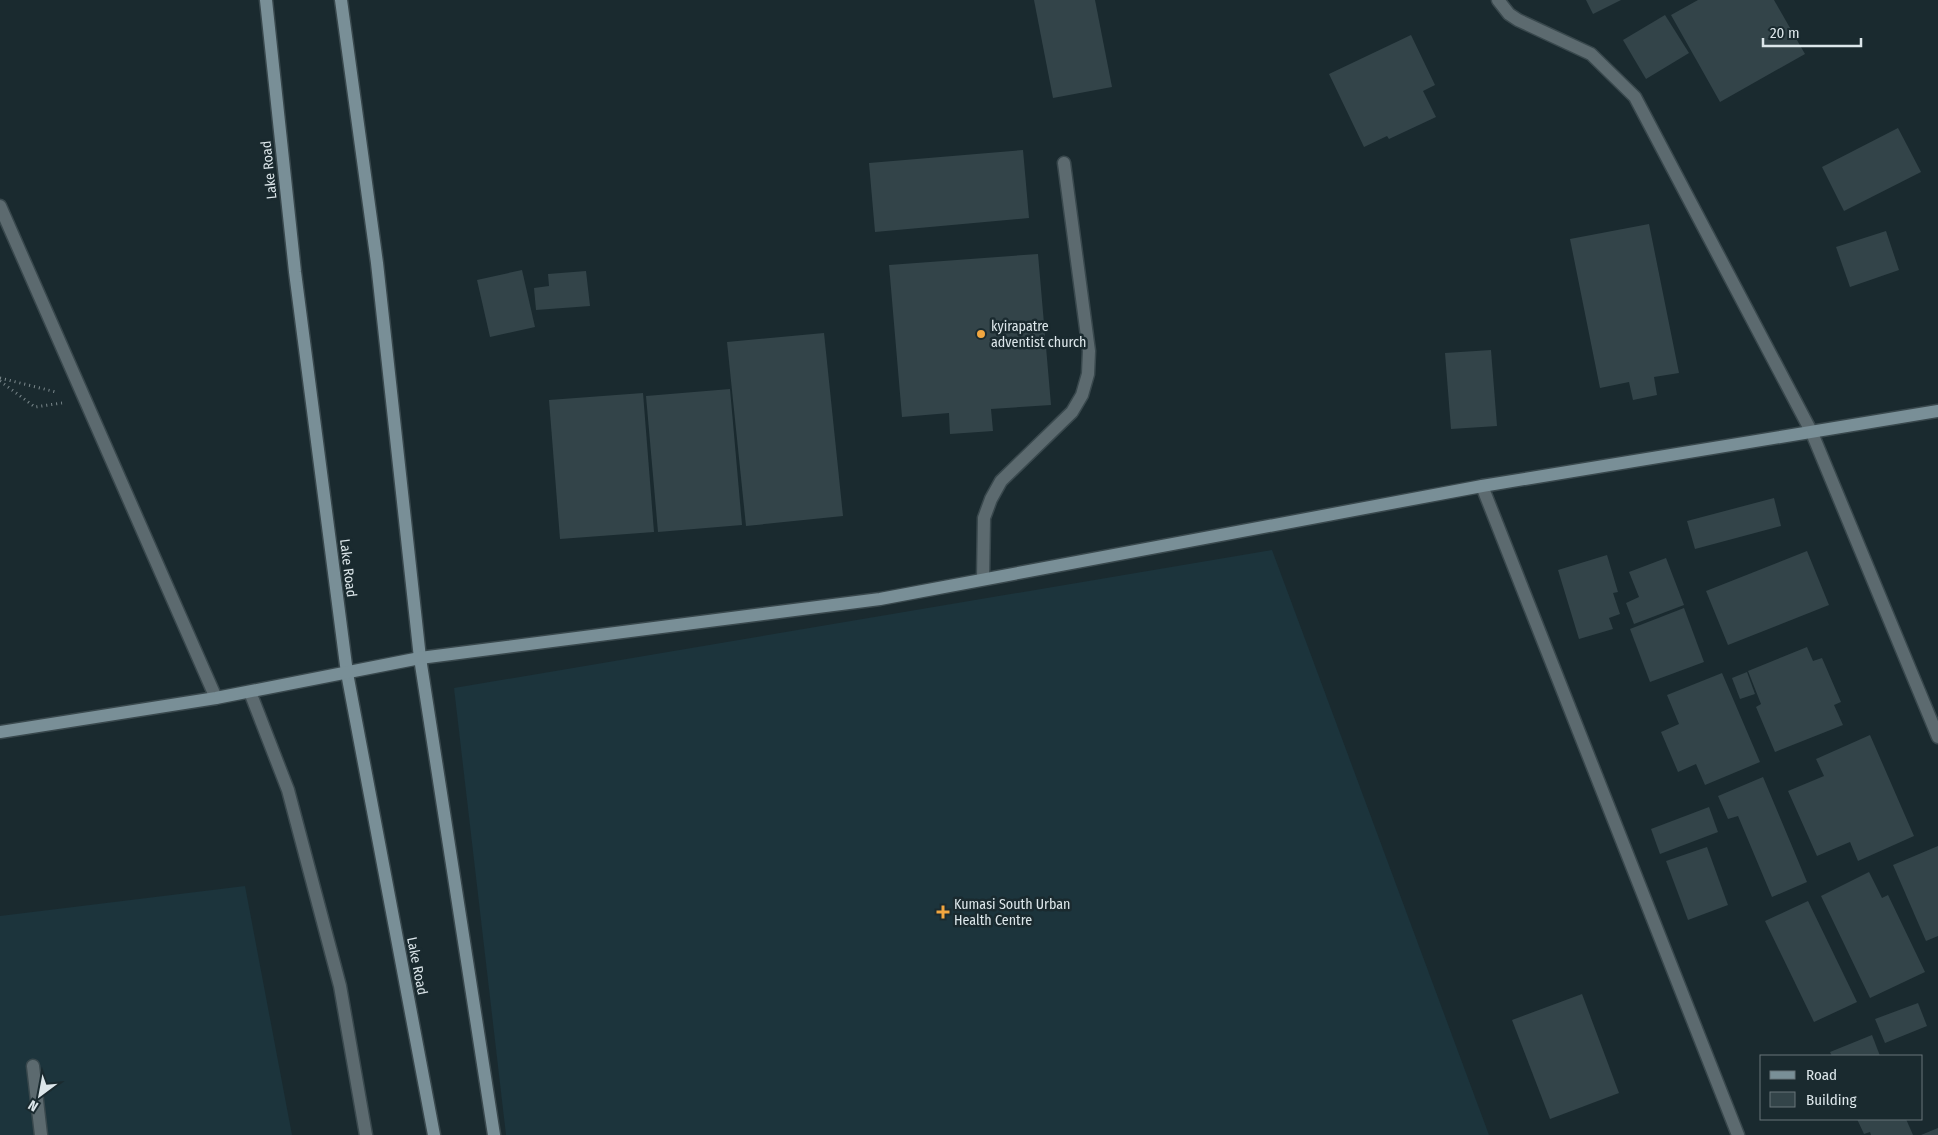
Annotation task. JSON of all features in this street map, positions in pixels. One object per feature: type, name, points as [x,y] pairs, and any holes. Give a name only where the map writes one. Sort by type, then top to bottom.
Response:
[{"type":"main road","name":"Lake Road","points":[[266,0],[295,272],[346,673],[434,1135]]},
{"type":"main road","points":[[342,0],[377,264],[420,658],[494,1135]]},
{"type":"main road","points":[[0,732],[216,698],[420,658],[880,599],[1482,486],[1938,411]]},
{"type":"street","points":[[1498,0],[1509,14],[1518,20],[1591,54],[1635,97],[1812,433],[1938,737]]},
{"type":"street","points":[[983,579],[984,518],[991,499],[1001,482],[1072,412],[1082,396],[1088,374],[1090,351],[1064,163]]},
{"type":"street","points":[[0,206],[216,698]]},
{"type":"street","points":[[1482,486],[1738,1135]]},
{"type":"street","points":[[250,692],[288,790],[340,986],[366,1135]]},
{"type":"street","points":[[33,1066],[41,1135]]},
{"type":"path","points":[[0,379],[36,407],[85,400]]},
{"type":"path","points":[[0,379],[85,400]]},
{"type":"shaded area","name":"Kumasi South Urban Health Centre","points":[[1272,550],[1489,1135],[506,1135],[454,688]]},
{"type":"shaded area","points":[[245,886],[292,1135],[0,1135],[0,916]]},
{"type":"building","points":[[1034,0],[1095,0],[1112,87],[1053,98]]},
{"type":"building","points":[[1586,0],[1621,0],[1593,14]]},
{"type":"building","points":[[1698,0],[1774,0],[1805,54],[1720,102],[1671,15]]},
{"type":"building","points":[[1665,15],[1689,53],[1646,79],[1623,40]]},
{"type":"building","points":[[1411,35],[1435,85],[1423,91],[1436,117],[1389,139],[1387,136],[1364,147],[1329,74]]},
{"type":"building","points":[[1898,128],[1921,172],[1844,211],[1822,167]]},
{"type":"building","points":[[1023,150],[1029,218],[875,232],[869,163]]},
{"type":"building","points":[[1649,224],[1679,373],[1654,377],[1657,395],[1633,400],[1629,382],[1600,388],[1570,239]]},
{"type":"building","points":[[1886,231],[1899,270],[1850,287],[1836,247]]},
{"type":"building","points":[[1038,254],[1051,405],[991,409],[993,431],[950,434],[949,413],[902,417],[889,265]]},
{"type":"building","points":[[522,270],[535,327],[490,337],[477,280]]},
{"type":"building","points":[[586,271],[590,306],[536,310],[534,288],[549,286],[548,274]]},
{"type":"building","points":[[824,333],[843,516],[746,526],[727,342]]},
{"type":"building","points":[[1491,350],[1497,426],[1451,429],[1445,353]]},
{"type":"building","points":[[730,389],[742,525],[658,532],[646,396]]},
{"type":"building","points":[[643,393],[654,532],[560,539],[549,400]]},
{"type":"building","points":[[1774,498],[1781,526],[1695,549],[1687,521]]},
{"type":"building","points":[[1807,551],[1829,605],[1728,645],[1706,591]]},
{"type":"building","points":[[1607,555],[1618,592],[1613,593],[1620,614],[1609,618],[1613,629],[1579,639],[1558,570]]},
{"type":"building","points":[[1666,558],[1684,605],[1634,624],[1626,603],[1639,597],[1629,572]]},
{"type":"building","points":[[1684,608],[1704,662],[1650,682],[1630,629]]},
{"type":"building","points":[[1807,647],[1813,661],[1822,658],[1841,702],[1834,705],[1843,725],[1775,752],[1756,707],[1761,704],[1748,671]]},
{"type":"building","points":[[1747,672],[1755,694],[1740,699],[1732,678]]},
{"type":"building","points":[[1722,673],[1760,762],[1705,785],[1696,764],[1678,772],[1661,732],[1679,724],[1667,695]]},
{"type":"building","points":[[1870,735],[1914,836],[1858,861],[1850,842],[1817,856],[1788,791],[1824,776],[1816,759]]},
{"type":"building","points":[[1763,777],[1807,882],[1772,897],[1738,816],[1728,819],[1718,796]]},
{"type":"building","points":[[1709,807],[1718,832],[1660,854],[1651,829]]},
{"type":"building","points":[[1938,846],[1938,936],[1926,941],[1893,865]]},
{"type":"building","points":[[1707,847],[1728,905],[1688,920],[1666,861]]},
{"type":"building","points":[[1869,872],[1882,898],[1888,895],[1925,972],[1870,998],[1821,896]]},
{"type":"building","points":[[1808,901],[1857,1002],[1814,1022],[1765,921]]},
{"type":"building","points":[[1582,994],[1619,1093],[1550,1119],[1512,1020]]},
{"type":"building","points":[[1918,1003],[1927,1026],[1885,1043],[1875,1019]]},
{"type":"building","points":[[1872,1035],[1880,1055],[1832,1055],[1830,1052]]},
{"type":"building","points":[[1857,1120],[1906,1120],[1913,1135],[1871,1135],[1870,1132],[1864,1134]]},
{"type":"building","points":[[1938,1128],[1938,1135],[1921,1135]]},
{"type":"place","name":"kyirapatre adventist church","points":[[981,334]]},
{"type":"place","name":"Kumasi South Urban Health Centre","points":[[943,912]]}]
